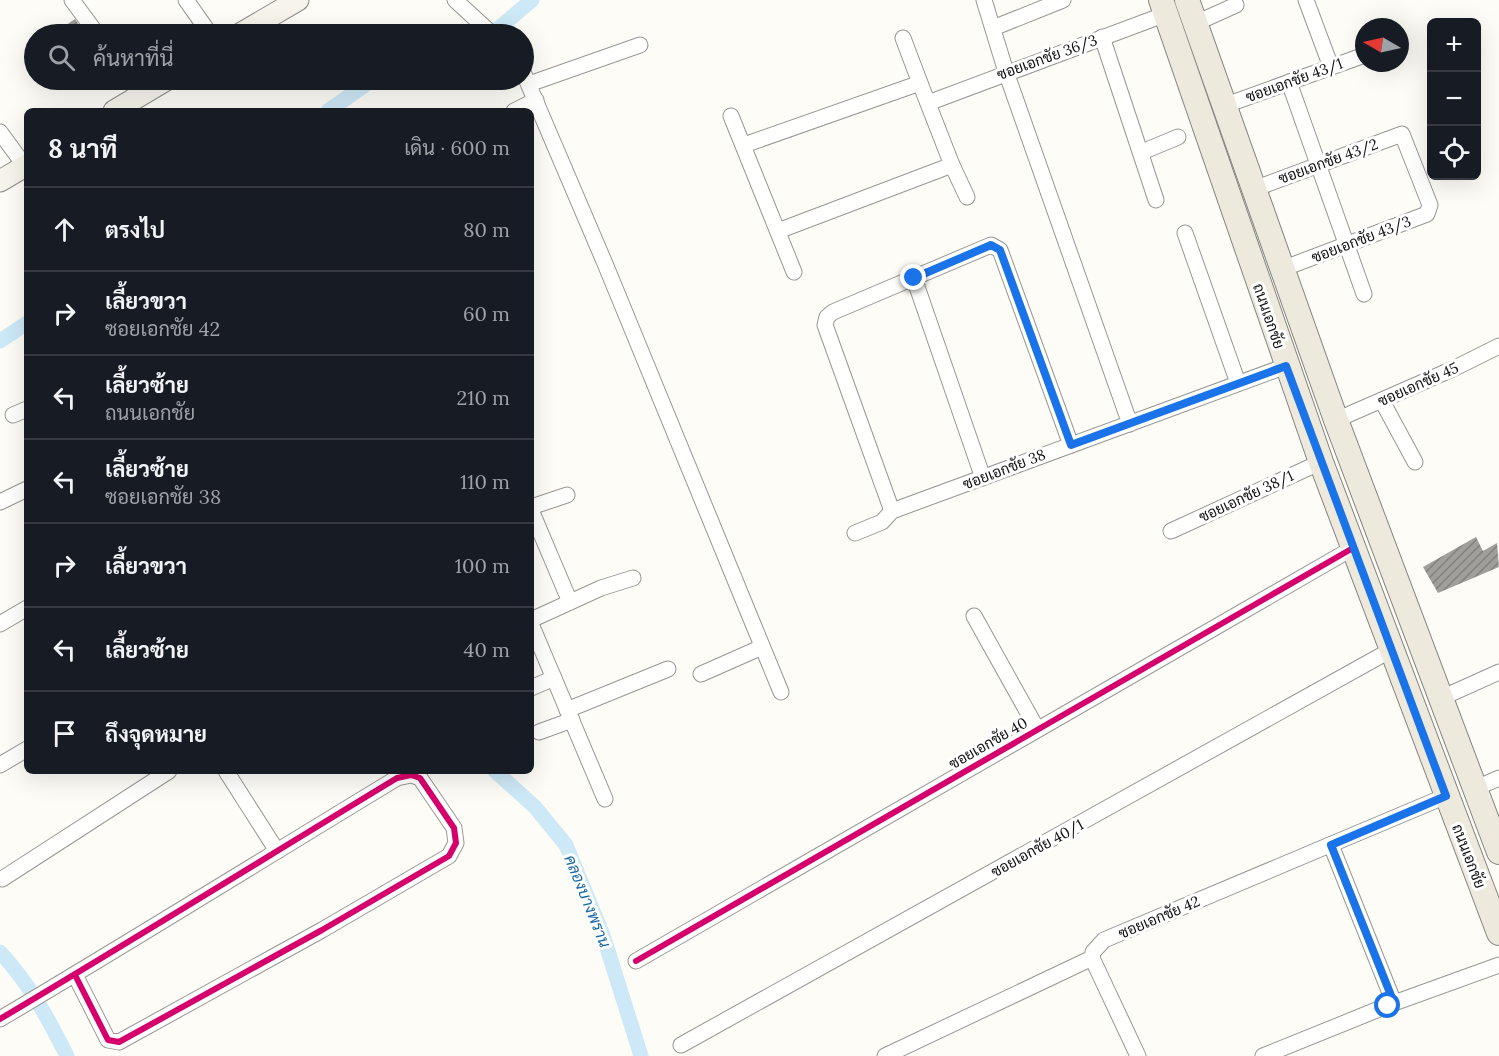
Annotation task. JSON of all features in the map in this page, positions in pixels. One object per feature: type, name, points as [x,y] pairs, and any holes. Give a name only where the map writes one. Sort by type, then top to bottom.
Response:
[{"type":"main road","name":"ถนนเอกชัย","points":[[1187,0],[1336,420],[1499,852]]},
{"type":"main road","name":"ถนนเอกชัย","points":[[1164,7],[1286,366],[1499,933]]},
{"type":"main road","points":[[1219,169],[1245,160]]},
{"type":"street","points":[[72,0],[90,24]]},
{"type":"street","points":[[186,0],[203,24]]},
{"type":"street","points":[[455,0],[480,24]]},
{"type":"street","points":[[984,0],[1006,72],[1130,424]]},
{"type":"street","points":[[993,28],[1063,0]]},
{"type":"street","points":[[1306,0],[1331,67]]},
{"type":"street","points":[[257,24],[296,1]]},
{"type":"street","points":[[1196,23],[1236,5]]},
{"type":"street","name":"ซอยเอกชัย 36/3","points":[[928,103],[1102,37],[1164,7]]},
{"type":"street","points":[[1102,37],[1142,152],[1156,200]]},
{"type":"street","points":[[903,38],[952,165],[967,196]]},
{"type":"street","points":[[534,77],[640,45]]},
{"type":"street","name":"ซอยเอกชัย 43/1","points":[[1226,105],[1355,58]]},
{"type":"street","points":[[744,145],[920,82]]},
{"type":"street","points":[[1289,82],[1364,294]]},
{"type":"street","points":[[117,108],[132,90]]},
{"type":"street","points":[[531,90],[781,692]]},
{"type":"street","points":[[520,108],[536,100]]},
{"type":"street","points":[[732,116],[794,272]]},
{"type":"street","points":[[0,132],[24,164]]},
{"type":"street","name":"ซอยเอกชัย 43/2","points":[[1254,189],[1402,134]]},
{"type":"street","name":"ซอยเอกชัย 43/3","points":[[1282,269],[1427,214],[1430,210],[1402,134]]},
{"type":"street","points":[[1142,152],[1178,137]]},
{"type":"street","points":[[778,231],[952,165]]},
{"type":"street","points":[[0,182],[24,168]]},
{"type":"street","points":[[1185,233],[1238,383]]},
{"type":"street","points":[[892,511],[825,325],[827,317],[833,312],[991,245],[1000,250],[1071,445]]},
{"type":"street","points":[[914,278],[983,478]]},
{"type":"street","name":"ซอยเอกชัย 45","points":[[1336,420],[1499,346]]},
{"type":"street","name":"ซอยเอกชัย 38","points":[[855,533],[882,522],[892,511],[1286,366]]},
{"type":"street","points":[[1382,401],[1415,462]]},
{"type":"street","name":"ซอยเอกชัย 38/1","points":[[1172,531],[1321,462]]},
{"type":"street","points":[[0,502],[24,490]]},
{"type":"street","points":[[534,507],[567,495]]},
{"type":"street","points":[[534,515],[570,602]]},
{"type":"street","name":"ซอยเอกชัย 40","points":[[636,961],[1353,548]]},
{"type":"street","points":[[534,620],[570,602],[633,578]]},
{"type":"street","points":[[0,624],[24,610]]},
{"type":"street","points":[[974,616],[1037,729]]},
{"type":"street","points":[[534,629],[605,799]]},
{"type":"street","points":[[701,674],[762,647]]},
{"type":"street","name":"ซอยเอกชัย 40/1","points":[[681,1045],[1391,650]]},
{"type":"street","points":[[539,732],[669,669]]},
{"type":"street","points":[[1440,699],[1499,672]]},
{"type":"street","points":[[534,687],[554,678]]},
{"type":"street","points":[[0,765],[24,751]]},
{"type":"street","points":[[2,879],[164,774]]},
{"type":"street","points":[[228,774],[277,851]]},
{"type":"street","points":[[0,1019],[45,992],[162,924],[397,778],[411,775],[420,778],[454,828],[456,843],[449,856],[322,930],[118,1042],[108,1040],[75,975]]},
{"type":"street","points":[[1474,789],[1499,778]]},
{"type":"street","name":"ซอยเอกชัย 42","points":[[885,1056],[1092,958],[1104,940],[1446,796]]},
{"type":"street","points":[[1331,845],[1394,1003]]},
{"type":"street","points":[[1092,958],[1138,1056]]},
{"type":"street","points":[[1263,1056],[1394,1003],[1499,965]]},
{"type":"street","points":[[917,1042],[924,1056]]},
{"type":"building","points":[[75,19],[78,24],[68,24]]},
{"type":"building","points":[[1476,537],[1483,551],[1497,543],[1499,567],[1438,593],[1423,567]]},
{"type":"waterway","points":[[504,24],[532,0]]},
{"type":"waterway","points":[[332,108],[358,90]]},
{"type":"waterway","points":[[0,341],[24,325]]},
{"type":"waterway","name":"คลองบางพราน","points":[[498,774],[535,807],[566,845],[603,935],[641,1056]]},
{"type":"waterway","points":[[0,952],[37,1001],[67,1056]]},
{"type":"cycle path","points":[[636,961],[1353,548]]},
{"type":"cycle path","points":[[0,1019],[397,778],[411,775],[420,778],[454,828],[456,843],[449,856],[322,930],[119,1042],[108,1040],[75,975]]},
{"type":"route","points":[[914,278],[991,245],[1000,250],[1071,445],[1286,366],[1446,796],[1331,845],[1394,1003],[1388,1006]]}]
